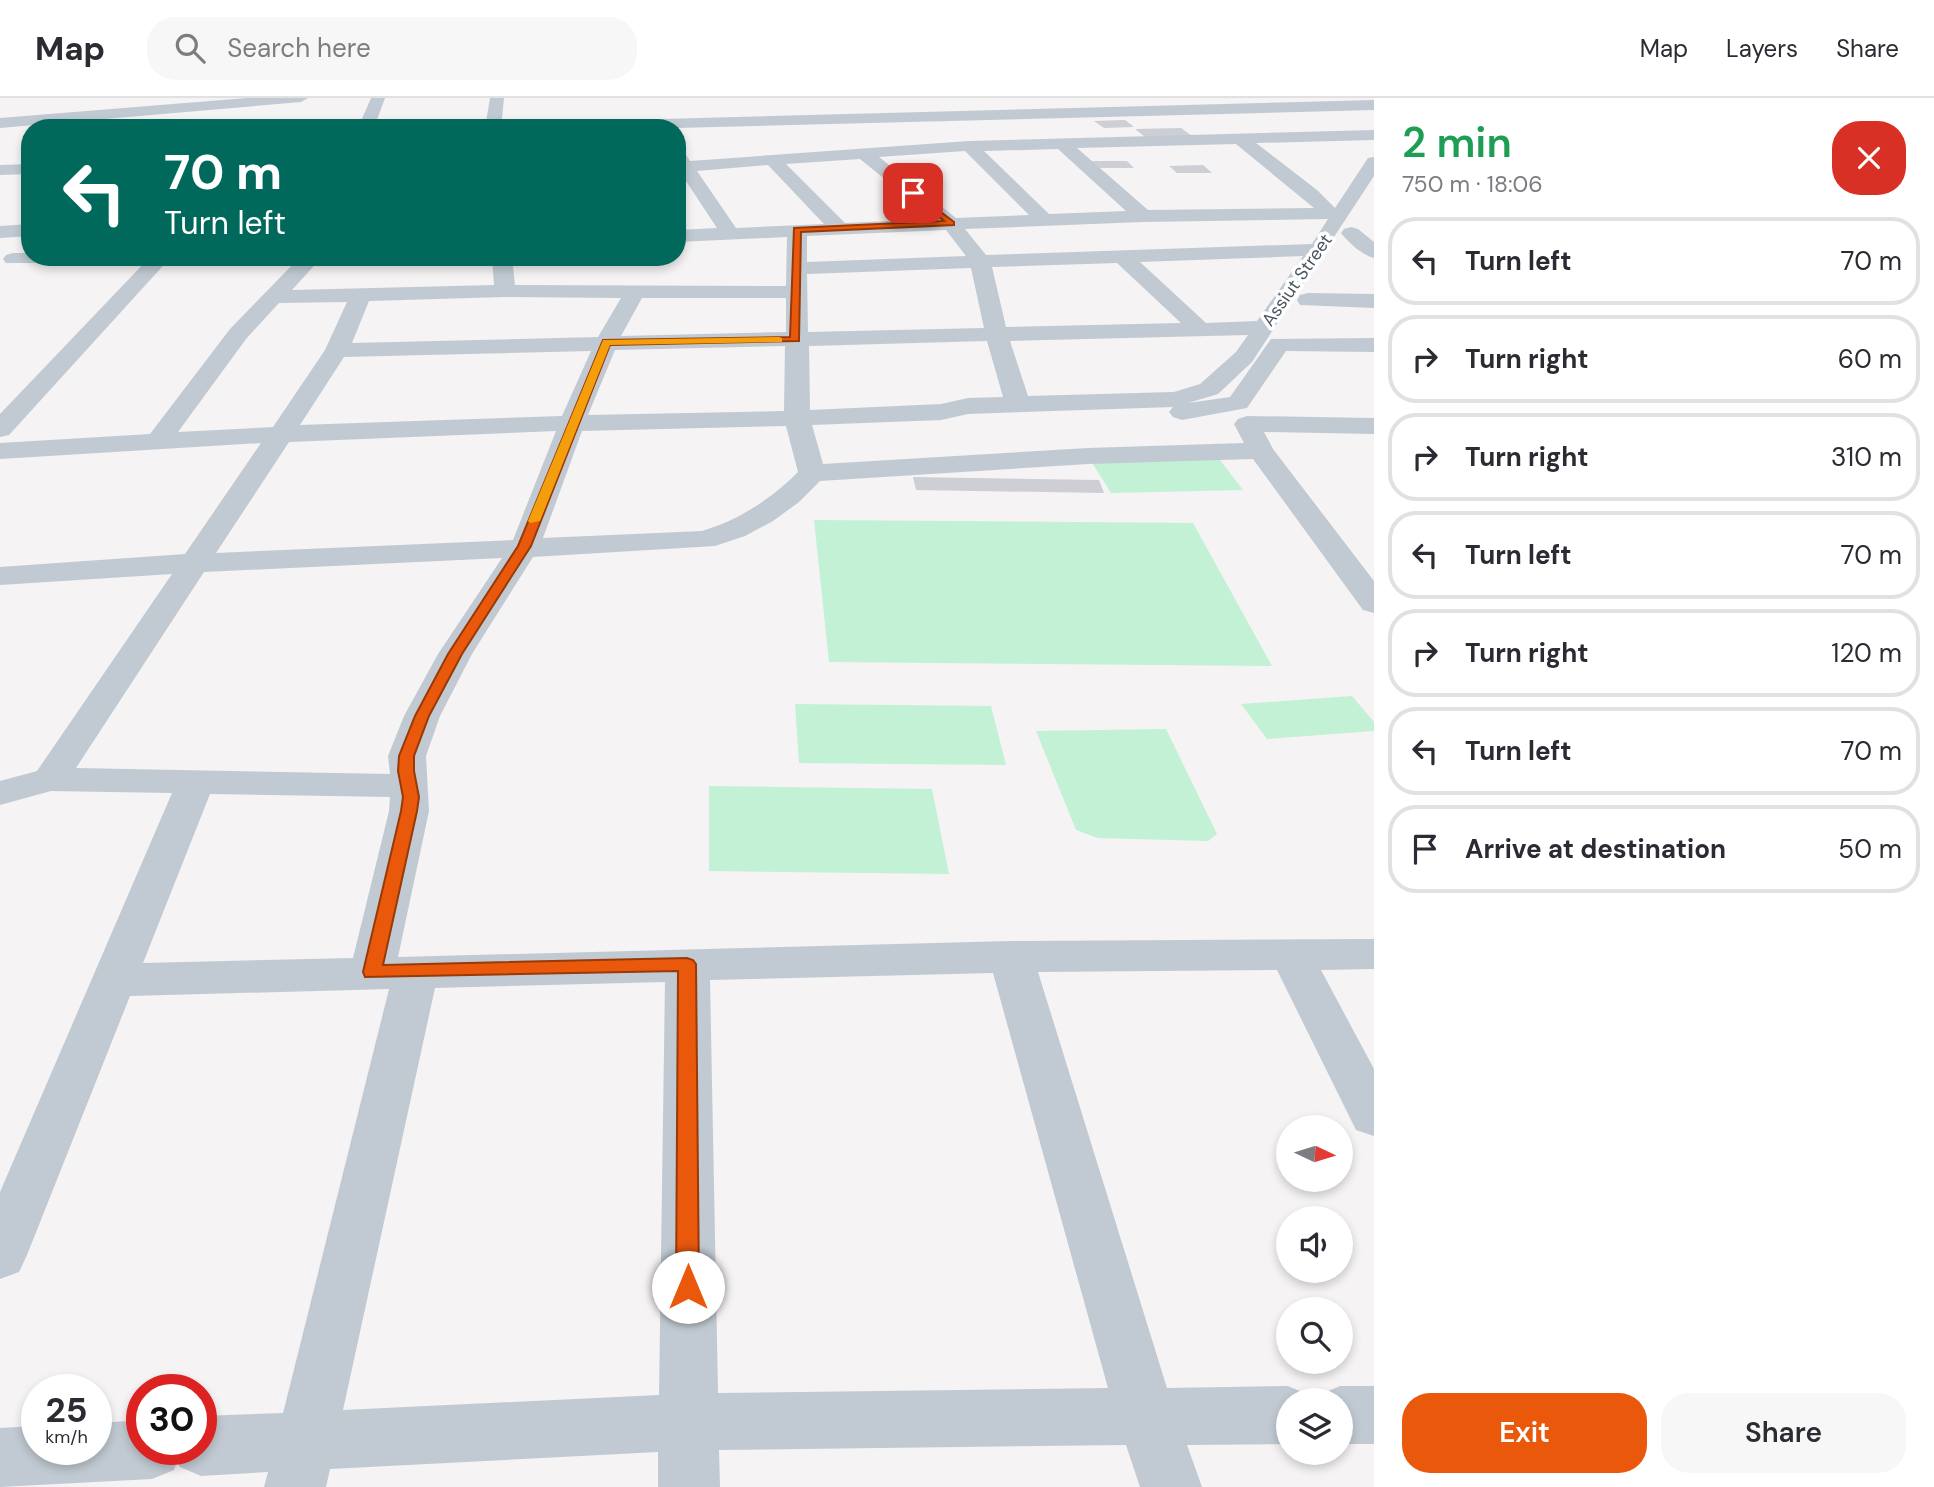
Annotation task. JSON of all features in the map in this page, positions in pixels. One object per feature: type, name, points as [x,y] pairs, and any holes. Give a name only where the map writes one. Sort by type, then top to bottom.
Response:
[{"type":"street","points":[[29,119],[129,105],[220,106],[301,98]]},
{"type":"street","points":[[370,119],[378,98]]},
{"type":"street","points":[[494,119],[497,98]]},
{"type":"street","points":[[885,98],[935,148]]},
{"type":"street","points":[[979,98],[1026,145]]},
{"type":"street","points":[[1063,98],[1118,142]]},
{"type":"street","points":[[1149,98],[1211,140]]},
{"type":"street","points":[[686,162],[771,159],[831,137],[903,116],[1165,109],[1241,103],[1334,102],[1374,105]]},
{"type":"street","points":[[1241,103],[1291,138]]},
{"type":"street","points":[[0,123],[21,120]]},
{"type":"street","points":[[686,126],[831,137],[862,152],[951,223],[980,261],[996,333],[1018,405]]},
{"type":"street","points":[[724,128],[751,161]]},
{"type":"street","points":[[862,152],[969,146],[1374,135]]},
{"type":"street","points":[[1240,139],[1342,220],[1374,252]]},
{"type":"street","points":[[1062,144],[1143,216]]},
{"type":"street","points":[[969,146],[1044,220]]},
{"type":"street","points":[[771,159],[839,228]]},
{"type":"street","name":"Assiut Street","points":[[1242,415],[1279,345],[1308,300],[1342,220],[1374,162]]},
{"type":"street","points":[[0,170],[21,169]]},
{"type":"street","points":[[686,171],[730,233]]},
{"type":"street","name":"Assiut Street","points":[[1205,400],[1244,356],[1316,250],[1342,220],[1374,199]]},
{"type":"street","points":[[686,235],[1143,216],[1342,220]]},
{"type":"street","points":[[797,230],[797,418],[812,473]]},
{"type":"street","points":[[0,232],[21,231]]},
{"type":"street","points":[[7,266],[21,250]]},
{"type":"street","points":[[276,297],[636,290],[798,280],[980,261],[1316,250]]},
{"type":"street","points":[[1121,256],[1200,328]]},
{"type":"street","points":[[0,429],[153,266]]},
{"type":"street","points":[[158,441],[238,334],[304,266]]},
{"type":"street","points":[[503,266],[505,291]]},
{"type":"street","points":[[301,1464],[394,972],[409,811],[407,756],[422,716],[455,654],[524,546],[606,342],[636,290]]},
{"type":"street","points":[[50,779],[337,350],[360,297]]},
{"type":"street","points":[[1308,300],[1373,302]]},
{"type":"street","points":[[337,350],[1262,328]]},
{"type":"street","points":[[1279,345],[1374,345]]},
{"type":"street","points":[[0,451],[280,434],[941,412],[968,402],[1018,405],[1205,400],[1242,415],[1374,426]]},
{"type":"street","points":[[968,402],[1109,416],[1205,400]]},
{"type":"street","points":[[1242,415],[1261,451],[1374,603]]},
{"type":"street","points":[[0,576],[524,546],[704,540],[729,534],[782,504],[812,473],[1088,456],[1261,451]]},
{"type":"street","points":[[0,793],[50,779],[410,786]]},
{"type":"street","points":[[0,1255],[196,782]]},
{"type":"street","points":[[114,980],[1011,957],[1292,957],[1374,954]]},
{"type":"street","points":[[1011,957],[1146,1416],[1171,1487]]},
{"type":"street","points":[[1292,957],[1374,1116]]},
{"type":"street","points":[[687,964],[689,1487]]},
{"type":"street","points":[[217,1449],[301,1464],[688,1422],[1276,1415]]},
{"type":"street","points":[[1353,1415],[1374,1415]]},
{"type":"street","points":[[0,1458],[126,1451]]},
{"type":"green space","points":[[1217,456],[1243,490],[1111,493],[1089,458]]},
{"type":"green space","points":[[814,520],[1193,523],[1272,666],[829,662]]},
{"type":"green space","points":[[1352,696],[1374,722],[1374,731],[1267,739],[1241,704]]},
{"type":"green space","points":[[795,704],[991,706],[1006,765],[799,763]]},
{"type":"green space","points":[[1166,729],[1217,834],[1208,841],[1098,838],[1076,830],[1036,731]]},
{"type":"green space","points":[[709,786],[932,789],[949,874],[709,871]]},
{"type":"building","points":[[1125,120],[1134,127],[1104,128],[1094,121]]},
{"type":"building","points":[[1181,128],[1192,136],[1145,137],[1135,129]]},
{"type":"building","points":[[1086,161],[1127,161],[1134,168],[1093,168]]},
{"type":"building","points":[[1203,165],[1212,173],[1177,173],[1169,166]]},
{"type":"building","points":[[913,477],[1099,480],[1104,493],[916,490]]},
{"type":"slow traffic","points":[[534,521],[606,342],[779,340]]},
{"type":"route","points":[[688,1287],[687,964],[372,972],[409,811],[411,797],[406,771],[407,756],[422,716],[455,654],[524,546],[606,342],[795,339],[797,230],[951,223],[913,193]]}]
